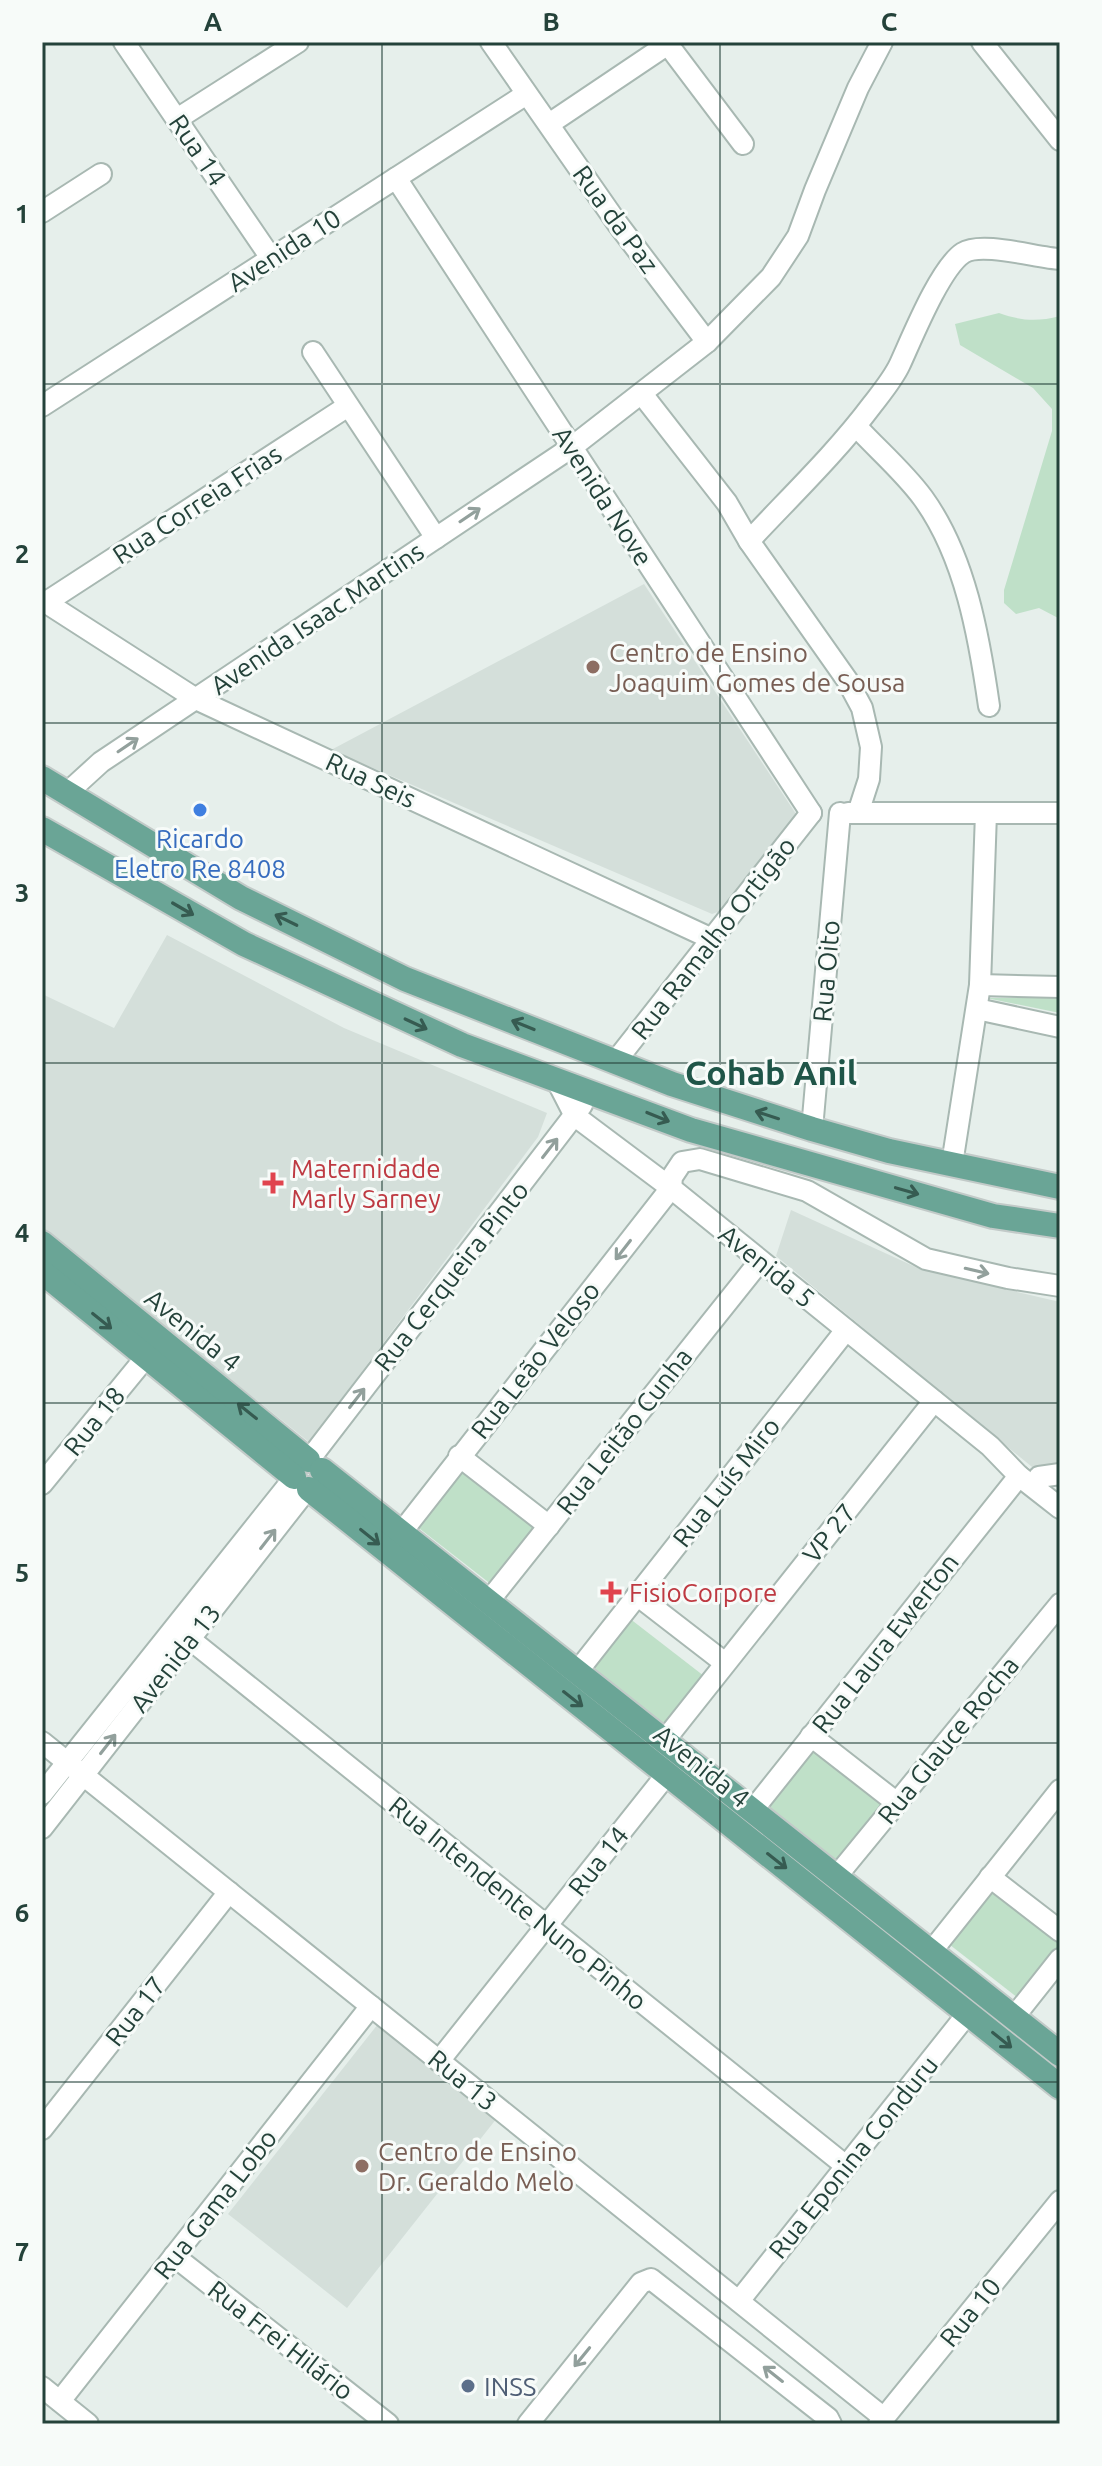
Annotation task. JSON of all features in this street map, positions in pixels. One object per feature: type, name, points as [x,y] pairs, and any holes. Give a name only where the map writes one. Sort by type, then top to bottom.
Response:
[{"type":"main road","points":[[42,778],[254,905],[405,979],[672,1084],[812,1129],[889,1151],[1060,1187]]},
{"type":"main road","points":[[42,829],[244,944],[462,1045],[691,1130],[993,1216],[1060,1226]]},
{"type":"main road","name":"Avenida 4","points":[[42,1243],[306,1475],[401,1533],[488,1602],[524,1646],[577,1672],[664,1741],[708,1791],[873,1938],[968,2013],[1057,2069]]},
{"type":"main road","name":"Avenida 4","points":[[42,1272],[146,1357],[306,1475],[524,1646],[667,1774],[752,1811],[1014,2017],[1057,2069]]},
{"type":"main road","points":[[873,1938],[888,1918]]},
{"type":"street","name":"Rua 14","points":[[124,42],[271,258]]},
{"type":"street","points":[[177,119],[298,42]]},
{"type":"street","name":"Rua da Paz","points":[[491,42],[617,223],[707,342]]},
{"type":"street","name":"Avenida Isaac Martins","points":[[67,793],[101,762],[572,447],[707,342],[771,277],[798,236],[852,103],[882,42]]},
{"type":"street","points":[[982,42],[1060,140]]},
{"type":"street","points":[[549,124],[668,43],[743,144]]},
{"type":"street","name":"Avenida 10","points":[[42,406],[525,95]]},
{"type":"street","points":[[45,203],[101,174]]},
{"type":"street","name":"Avenida Nove","points":[[396,178],[811,813]]},
{"type":"street","points":[[749,541],[856,426],[890,381],[919,318],[962,254],[972,250],[995,250],[1060,259]]},
{"type":"street","points":[[313,352],[436,538]]},
{"type":"street","name":"Rua Oito","points":[[642,394],[727,503],[749,541],[847,680],[862,708],[871,747],[869,779],[849,813],[812,1129]]},
{"type":"street","name":"Rua Correia Frias","points":[[44,602],[348,406]]},
{"type":"street","points":[[856,426],[923,498],[953,550],[984,668],[989,706]]},
{"type":"street","name":"Rua Seis","points":[[44,602],[196,699],[712,939]]},
{"type":"street","points":[[811,813],[1060,813]]},
{"type":"street","name":"Rua Ramalho Ortigão","points":[[615,1062],[811,813]]},
{"type":"street","points":[[952,1164],[980,985],[986,813]]},
{"type":"street","points":[[980,985],[1060,987]]},
{"type":"street","points":[[977,1009],[1060,1027]]},
{"type":"street","name":"Avenida 5","points":[[556,1079],[575,1116],[671,1188],[1029,1476],[1060,1508]]},
{"type":"street","name":"Rua Cerqueira Pinto","points":[[306,1475],[592,1091]]},
{"type":"street","name":"Rua Leão Veloso","points":[[401,1533],[671,1188],[672,1177],[682,1162],[700,1159],[807,1191]]},
{"type":"street","points":[[815,1165],[807,1191],[926,1259],[1008,1278],[1060,1286]]},
{"type":"street","name":"Rua Leitão Cunha","points":[[488,1602],[760,1261]]},
{"type":"street","name":"Rua Luís Miro","points":[[577,1672],[846,1330]]},
{"type":"street","name":"Rua 18","points":[[42,1484],[146,1357]]},
{"type":"street","name":"VP 27","points":[[664,1741],[934,1401]]},
{"type":"street","points":[[459,1456],[549,1526]]},
{"type":"street","points":[[1029,1476],[1060,1474]]},
{"type":"street","name":"Avenida 13","points":[[42,1828],[75,1769],[306,1475]]},
{"type":"street","name":"Avenida 5","points":[[1029,1476],[1060,1493]]},
{"type":"street","name":"Rua Laura Ewerton","points":[[752,1811],[1029,1476]]},
{"type":"street","points":[[637,1595],[725,1663]]},
{"type":"street","name":"Rua Glauce Rocha","points":[[836,1877],[1060,1604]]},
{"type":"street","name":"Rua Intendente Nuno Pinho","points":[[184,1633],[846,2166]]},
{"type":"street","points":[[811,1736],[897,1803]]},
{"type":"street","name":"Rua 13","points":[[42,1742],[739,2301],[882,2421]]},
{"type":"street","name":"Avenida 13","points":[[42,1794],[75,1769]]},
{"type":"street","name":"Rua 14","points":[[439,2061],[667,1774]]},
{"type":"street","points":[[931,1952],[1060,1790]]},
{"type":"street","points":[[990,1877],[1060,1931]]},
{"type":"street","name":"Rua 17","points":[[42,2129],[229,1892]]},
{"type":"street","points":[[1014,2017],[1060,1959]]},
{"type":"street","name":"Rua Gama Lobo","points":[[60,2401],[371,2006]]},
{"type":"street","name":"Rua Eponina Conduru","points":[[739,2301],[968,2013]]},
{"type":"street","name":"Rua 10","points":[[882,2421],[1060,2201]]},
{"type":"street","name":"Rua Frei Hilário","points":[[174,2256],[388,2424]]},
{"type":"street","points":[[528,2424],[641,2283],[651,2279],[828,2418],[831,2424]]},
{"type":"street","points":[[42,2387],[88,2424]]},
{"type":"shaded area","name":"Centro de Ensino Joaquim Gomes de Sousa","points":[[644,584],[800,820],[723,910],[712,914],[331,750]]},
{"type":"shaded area","name":"Maternidade Marly Sarney","points":[[167,935],[344,1028],[547,1113],[538,1137],[309,1442],[42,1228],[42,994],[114,1028]]},
{"type":"shaded area","points":[[791,1210],[920,1269],[1060,1302],[1060,1490],[776,1256]]},
{"type":"shaded area","name":"Centro de Ensino Dr. Geraldo Melo","points":[[378,2024],[497,2118],[347,2308],[228,2214]]},
{"type":"green space","points":[[999,313],[1030,320],[1060,316],[1060,619],[1039,608],[1016,614],[1004,603],[1004,590],[1052,431],[1052,409],[1033,388],[960,345],[955,324]]},
{"type":"green space","points":[[986,998],[1060,998],[1060,1013]]},
{"type":"green space","points":[[462,1464],[539,1525],[492,1585],[415,1525]]},
{"type":"green space","points":[[629,1618],[704,1676],[662,1732],[586,1672]]},
{"type":"green space","points":[[814,1744],[890,1804],[838,1868],[762,1808]]},
{"type":"green space","points":[[990,1887],[1060,1938],[1060,1956],[1022,2001],[945,1941]]},
{"type":"place","name":"Centro de Ensino Joaquim Gomes de Sousa","points":[[593,667]]},
{"type":"place","name":"Ricardo Eletro Re 8408","points":[[200,810]]},
{"type":"place","name":"Maternidade Marly Sarney","points":[[273,1183]]},
{"type":"place","name":"FisioCorpore","points":[[611,1592]]},
{"type":"place","name":"Centro de Ensino Dr. Geraldo Melo","points":[[362,2166]]},
{"type":"place","name":"INSS","points":[[468,2386]]},
{"type":"district","name":"Cohab Anil","points":[[771,1072]]}]
